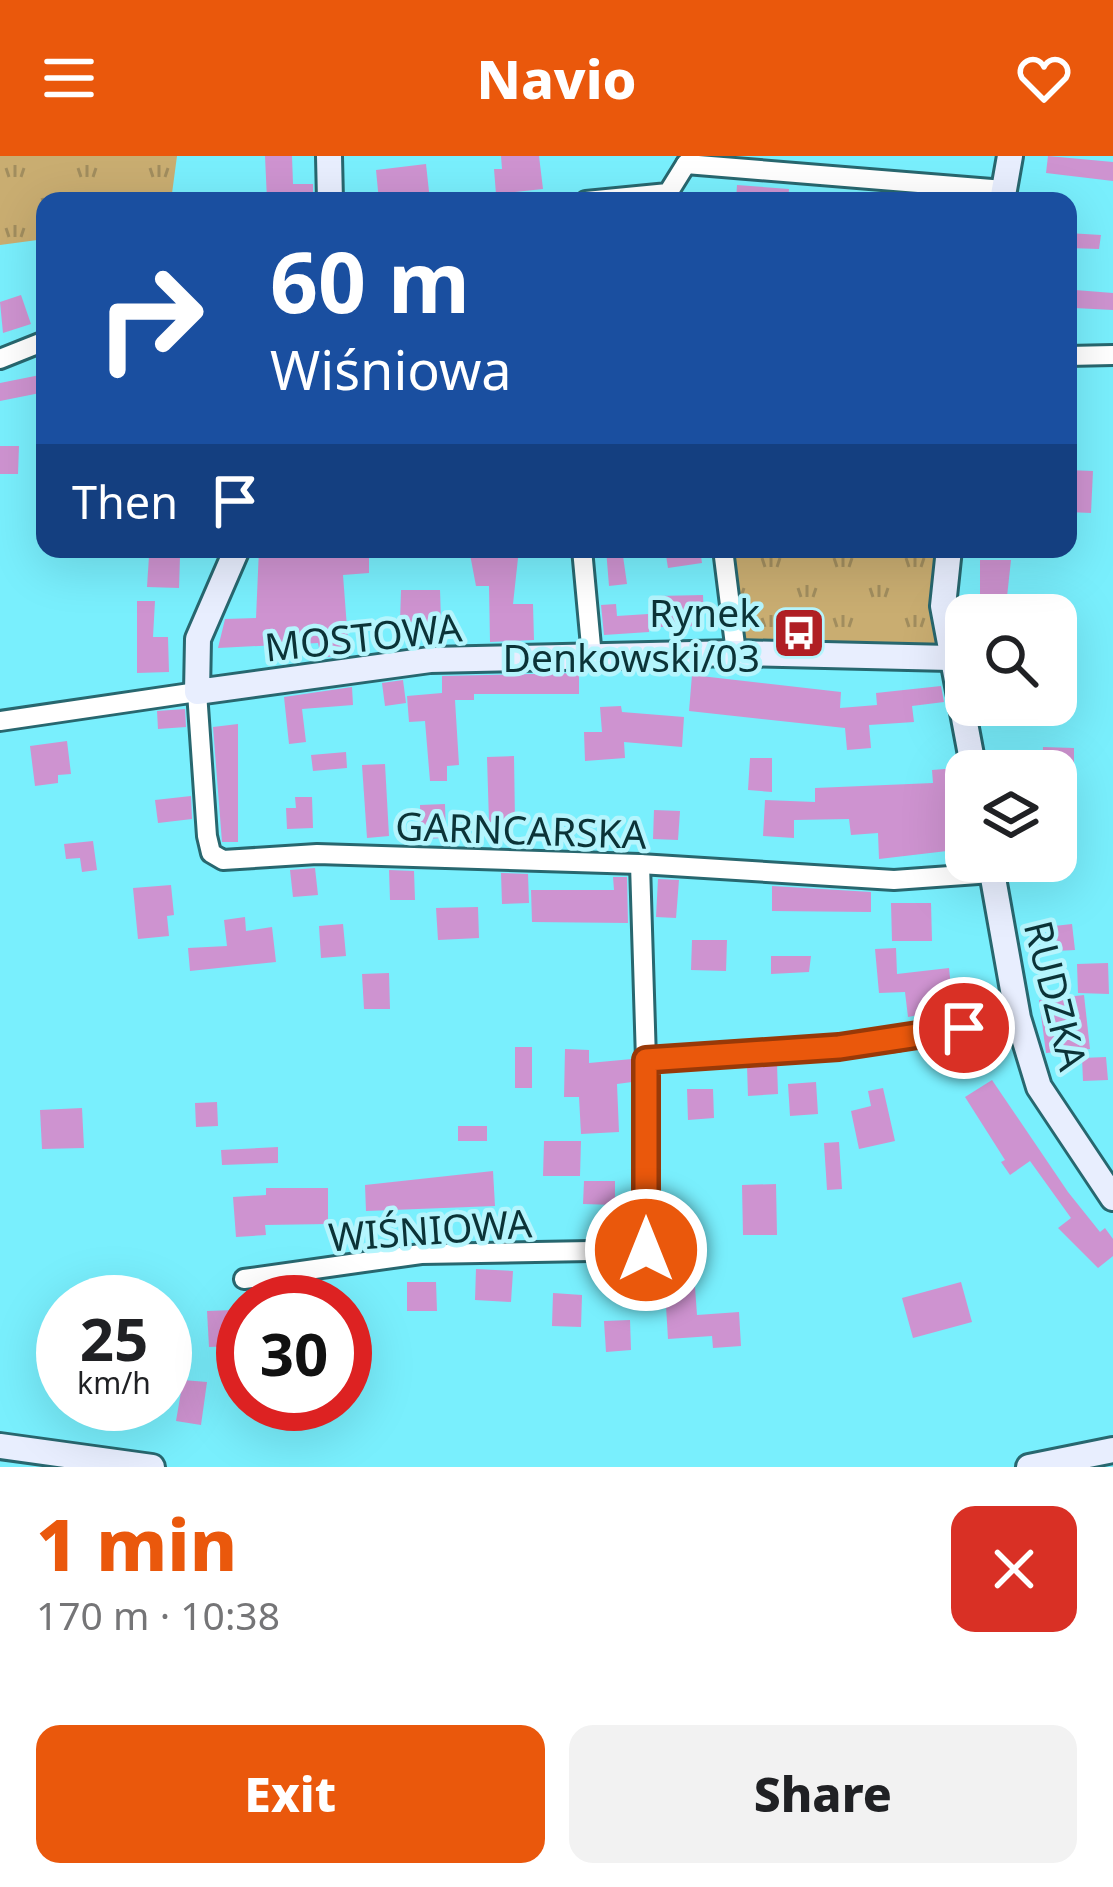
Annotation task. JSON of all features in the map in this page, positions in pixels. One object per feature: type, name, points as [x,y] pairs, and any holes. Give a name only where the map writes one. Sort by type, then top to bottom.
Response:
[{"type":"street","points":[[328,156],[330,192]]},
{"type":"street","points":[[1004,192],[1010,156]]},
{"type":"street","points":[[670,192],[685,160],[976,192]]},
{"type":"street","points":[[0,359],[36,344]]},
{"type":"street","points":[[1077,356],[1113,356]]},
{"type":"street","points":[[197,692],[199,639],[233,558]]},
{"type":"street","points":[[584,558],[592,657]]},
{"type":"street","points":[[724,558],[736,652]]},
{"type":"street","points":[[945,621],[948,558]]},
{"type":"street","name":"MOSTOWA","points":[[0,721],[430,660],[736,652],[945,658]]},
{"type":"street","name":"GARNCARSKA","points":[[197,692],[207,836],[211,853],[224,860],[317,854],[640,864],[894,880],[945,873]]},
{"type":"street","name":"WIŚNIOWA","points":[[274,1275],[421,1255],[646,1250],[640,864]]},
{"type":"street","name":"RUDZKA","points":[[994,882],[1018,1018],[1040,1087],[1113,1198]]},
{"type":"street","points":[[646,1060],[896,1041],[1018,1018]]},
{"type":"street","points":[[0,1446],[152,1467]]},
{"type":"street","points":[[1029,1467],[1113,1450]]},
{"type":"green space","points":[[0,156],[177,156],[172,192],[36,192],[36,240],[0,245]]},
{"type":"green space","points":[[724,558],[949,558],[945,658],[736,653]]},
{"type":"building","points":[[265,156],[292,156],[293,184],[313,184],[313,192],[267,192]]},
{"type":"building","points":[[501,156],[539,156],[543,189],[496,192],[494,169],[502,169]]},
{"type":"building","points":[[1048,156],[1113,162],[1113,181],[1046,173]]},
{"type":"building","points":[[426,164],[429,192],[378,192],[376,170]]},
{"type":"building","points":[[737,185],[789,189],[789,192],[737,192]]},
{"type":"building","points":[[1077,234],[1101,235],[1099,249],[1077,248]]},
{"type":"building","points":[[1077,290],[1113,293],[1113,310],[1077,308]]},
{"type":"building","points":[[21,295],[31,324],[3,333],[0,302]]},
{"type":"building","points":[[36,376],[36,394],[0,401],[0,383]]},
{"type":"building","points":[[0,446],[19,446],[18,474],[0,474]]},
{"type":"building","points":[[1077,470],[1093,471],[1091,513],[1077,512]]},
{"type":"building","points":[[149,558],[180,558],[179,588],[147,587]]},
{"type":"building","points":[[259,558],[369,558],[369,573],[343,575],[349,654],[321,658],[318,643],[218,648],[225,619],[256,618]]},
{"type":"building","points":[[471,558],[518,558],[513,604],[533,604],[534,640],[490,642],[489,586],[476,586]]},
{"type":"building","points":[[607,558],[623,558],[627,584],[609,586]]},
{"type":"building","points":[[666,558],[701,558],[702,563],[668,568]]},
{"type":"building","points":[[980,560],[1011,560],[1007,594],[980,594]]},
{"type":"building","points":[[401,590],[440,590],[441,622],[400,622]]},
{"type":"building","points":[[703,595],[704,626],[660,627],[657,596]]},
{"type":"building","points":[[137,601],[155,601],[153,637],[168,637],[169,672],[137,673]]},
{"type":"building","points":[[616,604],[617,616],[648,614],[649,632],[604,635],[601,605]]},
{"type":"building","points":[[579,673],[579,694],[474,694],[474,700],[455,700],[459,765],[447,766],[447,781],[430,781],[425,721],[409,722],[407,696],[442,693],[442,676]]},
{"type":"building","points":[[692,675],[841,692],[840,708],[877,705],[876,693],[941,686],[944,702],[912,706],[914,722],[869,725],[871,748],[847,750],[845,728],[689,711]]},
{"type":"building","points":[[403,680],[406,703],[385,706],[382,683]]},
{"type":"building","points":[[352,687],[353,705],[302,709],[306,742],[289,744],[284,697]]},
{"type":"building","points":[[621,706],[622,712],[684,717],[682,747],[624,742],[625,758],[585,761],[584,732],[602,732],[600,707]]},
{"type":"building","points":[[185,709],[186,727],[158,729],[157,711]]},
{"type":"building","points":[[238,724],[238,842],[222,842],[213,727]]},
{"type":"building","points":[[67,741],[71,774],[58,775],[58,783],[35,786],[30,746]]},
{"type":"building","points":[[346,752],[347,768],[313,771],[311,755]]},
{"type":"building","points":[[514,756],[515,822],[489,822],[487,757]]},
{"type":"building","points":[[750,758],[772,758],[772,792],[748,790]]},
{"type":"building","points":[[385,764],[389,836],[367,838],[362,765]]},
{"type":"building","points":[[945,769],[945,851],[879,859],[878,833],[851,835],[849,819],[794,820],[794,838],[763,836],[765,800],[815,802],[815,788],[933,783],[932,770]]},
{"type":"building","points":[[191,796],[192,819],[158,823],[155,800]]},
{"type":"building","points":[[295,797],[312,797],[313,828],[287,829],[286,808],[296,808]]},
{"type":"building","points":[[445,804],[446,838],[421,839],[420,805]]},
{"type":"building","points":[[654,810],[680,811],[678,840],[653,839]]},
{"type":"building","points":[[93,841],[97,870],[82,872],[80,858],[66,859],[64,844]]},
{"type":"building","points":[[315,868],[318,895],[293,897],[290,870]]},
{"type":"building","points":[[389,870],[414,871],[415,900],[390,900]]},
{"type":"building","points":[[501,873],[528,874],[529,903],[502,904]]},
{"type":"building","points":[[613,877],[627,877],[628,923],[532,922],[531,890],[614,890]]},
{"type":"building","points":[[658,879],[679,880],[676,918],[656,917]]},
{"type":"building","points":[[171,885],[174,915],[167,916],[169,936],[138,939],[133,888]]},
{"type":"building","points":[[772,886],[871,892],[871,912],[772,911]]},
{"type":"building","points":[[891,903],[931,903],[932,941],[892,941]]},
{"type":"building","points":[[478,907],[479,938],[438,940],[436,908]]},
{"type":"building","points":[[245,917],[246,931],[272,927],[276,962],[190,971],[188,948],[227,946],[224,920]]},
{"type":"building","points":[[343,924],[346,956],[321,958],[319,926]]},
{"type":"building","points":[[1072,924],[1075,950],[1056,951],[1054,926]]},
{"type":"building","points":[[692,940],[727,940],[726,971],[691,970]]},
{"type":"building","points":[[896,948],[897,974],[949,968],[952,997],[922,1001],[924,1014],[908,1017],[905,992],[879,993],[875,949]]},
{"type":"building","points":[[771,956],[811,956],[809,972],[771,974]]},
{"type":"building","points":[[1108,963],[1109,994],[1078,993],[1077,964]]},
{"type":"building","points":[[389,973],[390,1009],[364,1009],[362,974]]},
{"type":"building","points":[[1084,995],[1090,1049],[1046,1053],[1039,1000]]},
{"type":"building","points":[[515,1047],[532,1047],[532,1088],[515,1088]]},
{"type":"building","points":[[565,1049],[589,1050],[589,1063],[632,1059],[632,1082],[617,1084],[619,1132],[581,1134],[579,1097],[564,1097]]},
{"type":"building","points":[[1106,1057],[1108,1080],[1083,1081],[1082,1058]]},
{"type":"building","points":[[777,1064],[778,1094],[748,1096],[747,1066]]},
{"type":"building","points":[[992,1080],[1068,1192],[1100,1232],[1105,1228],[1113,1239],[1113,1256],[1098,1268],[1058,1228],[1071,1218],[1030,1161],[1010,1175],[1001,1162],[1005,1160],[965,1097]]},
{"type":"building","points":[[816,1082],[818,1114],[790,1116],[788,1084]]},
{"type":"building","points":[[883,1088],[895,1141],[859,1149],[851,1111],[871,1106],[868,1091]]},
{"type":"building","points":[[687,1089],[713,1089],[714,1118],[688,1120]]},
{"type":"building","points":[[217,1102],[218,1126],[196,1127],[195,1103]]},
{"type":"building","points":[[82,1108],[84,1148],[42,1149],[40,1110]]},
{"type":"building","points":[[458,1126],[487,1126],[487,1141],[458,1141]]},
{"type":"building","points":[[544,1141],[581,1141],[580,1176],[543,1176]]},
{"type":"building","points":[[839,1142],[842,1189],[827,1190],[824,1143]]},
{"type":"building","points":[[278,1147],[278,1163],[222,1165],[221,1150]]},
{"type":"building","points":[[493,1171],[495,1206],[366,1211],[365,1185]]},
{"type":"building","points":[[584,1181],[615,1181],[615,1205],[583,1204]]},
{"type":"building","points":[[776,1184],[777,1235],[743,1235],[742,1185]]},
{"type":"building","points":[[266,1188],[328,1188],[328,1224],[265,1225],[266,1235],[236,1237],[233,1197],[266,1195]]},
{"type":"building","points":[[659,1219],[682,1219],[682,1244],[659,1244]]},
{"type":"building","points":[[476,1269],[513,1271],[511,1302],[475,1300]]},
{"type":"building","points":[[407,1282],[436,1282],[437,1311],[407,1311]]},
{"type":"building","points":[[961,1282],[972,1322],[913,1338],[902,1298]]},
{"type":"building","points":[[695,1287],[697,1315],[739,1312],[741,1346],[713,1348],[712,1336],[668,1339],[665,1289]]},
{"type":"building","points":[[553,1293],[582,1295],[581,1327],[552,1326]]},
{"type":"building","points":[[207,1311],[216,1311],[216,1347],[209,1347]]},
{"type":"building","points":[[630,1320],[631,1350],[606,1352],[604,1321]]},
{"type":"building","points":[[192,1381],[207,1382],[201,1425],[192,1424]]},
{"type":"place","name":"Rynek Denkowski/03","points":[[799,633]]},
{"type":"route","points":[[646,1250],[646,1060],[839,1047],[964,1028]]}]
